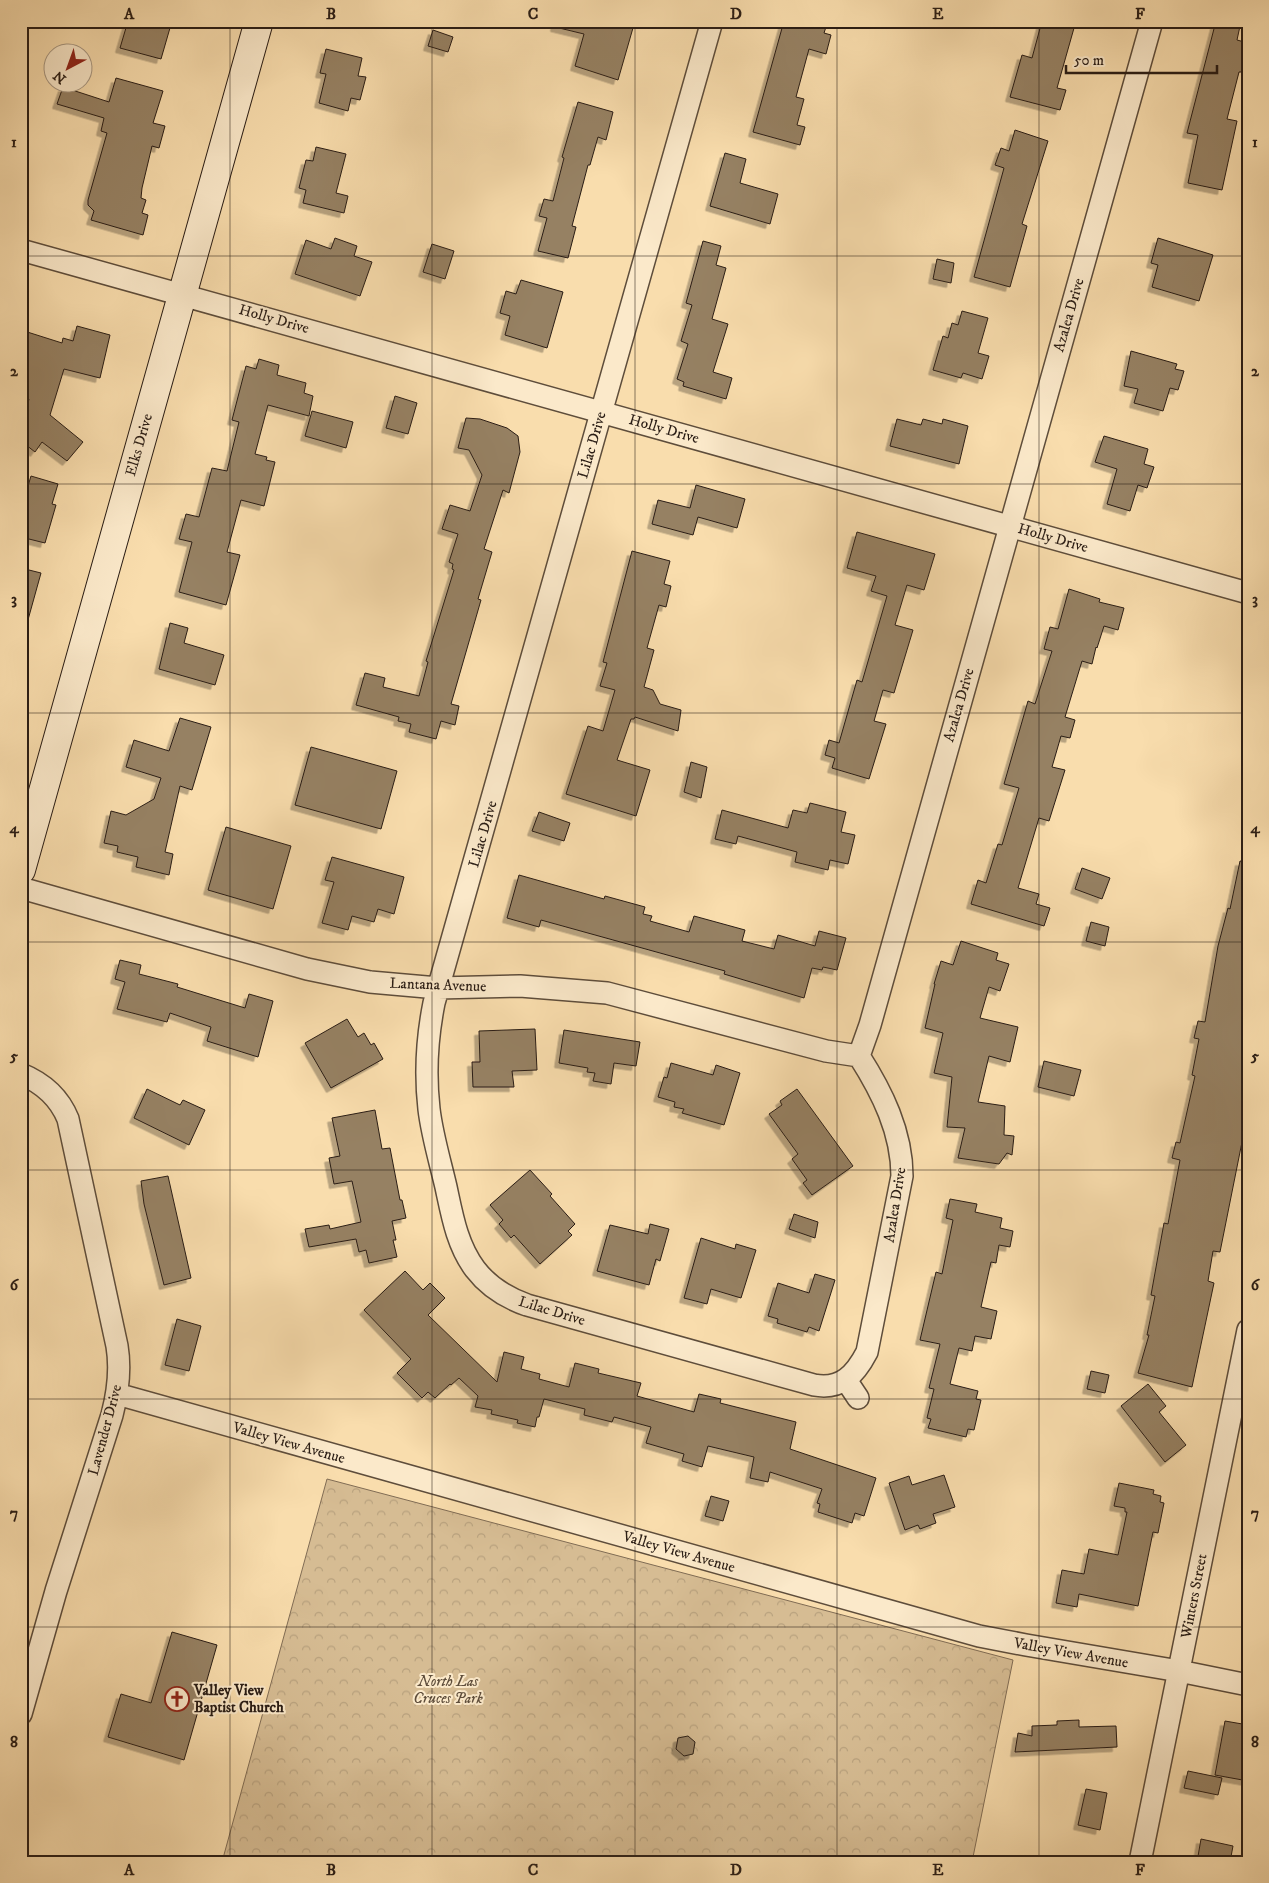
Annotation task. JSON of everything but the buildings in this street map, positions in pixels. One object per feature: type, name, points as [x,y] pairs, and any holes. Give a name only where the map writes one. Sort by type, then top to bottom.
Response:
[{"type":"main road","name":"Elks Drive","points":[[21,870],[259,21]]},
{"type":"street","name":"Lilac Drive","points":[[712,21],[438,988],[431,1019],[427,1054],[429,1110],[459,1240],[466,1256],[475,1270],[487,1282],[514,1300],[814,1385],[830,1387],[846,1380]]},
{"type":"street","name":"Azalea Drive","points":[[846,1380],[859,1366],[867,1352],[902,1176],[900,1149],[894,1127],[874,1080],[858,1056],[870,1025],[1152,21]]},
{"type":"street","name":"Holly Drive","points":[[21,250],[1248,593]]},
{"type":"street","name":"Lantana Avenue","points":[[21,888],[307,969],[370,982],[438,988],[520,986],[607,993],[826,1051],[858,1056]]},
{"type":"street","name":"Lavender Drive","points":[[21,1074],[36,1080],[56,1098],[68,1119],[117,1346],[119,1369],[117,1394],[109,1425],[53,1600],[21,1714]]},
{"type":"street","name":"Winters Street","points":[[1140,1862],[1248,1330]]},
{"type":"street","points":[[846,1380],[858,1398]]},
{"type":"street","name":"Valley View Avenue","points":[[117,1394],[979,1636],[1248,1685]]},
{"type":"green space","name":"North Las Cruces Park","points":[[327,1479],[1013,1660],[972,1862],[222,1862]]},
{"type":"place","name":"Valley View Baptist Church","points":[[177,1699]]}]
